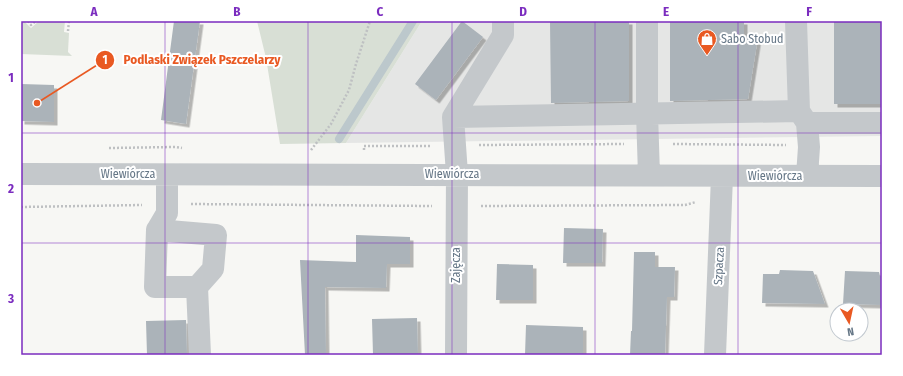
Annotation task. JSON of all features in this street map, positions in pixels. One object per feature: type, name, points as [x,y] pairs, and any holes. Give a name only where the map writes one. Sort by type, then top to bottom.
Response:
[{"type":"street","points":[[453,117],[503,35],[503,21]]},
{"type":"street","points":[[647,21],[647,144],[649,175]]},
{"type":"street","points":[[796,21],[803,117],[809,147],[808,176]]},
{"type":"street","points":[[453,117],[647,113],[803,117],[882,123]]},
{"type":"street","name":"Zajęcza","points":[[453,117],[457,174],[456,355]]},
{"type":"street","name":"Wiewiórcza","points":[[21,174],[882,176]]},
{"type":"street","points":[[166,175],[167,213],[157,230],[155,287],[197,287]]},
{"type":"street","name":"Szpacza","points":[[715,355],[722,176]]},
{"type":"street","points":[[157,230],[216,235],[213,269],[197,287],[200,355]]},
{"type":"path","points":[[28,21],[31,25],[36,21]]},
{"type":"path","points":[[68,31],[69,21]]},
{"type":"path","points":[[310,151],[331,124],[350,90],[356,64],[370,21]]},
{"type":"path","points":[[364,151],[364,146],[455,145],[776,144],[809,147]]},
{"type":"path","points":[[123,148],[176,147],[182,149]]},
{"type":"path","points":[[21,207],[166,204],[456,206],[685,205],[702,201],[722,200]]},
{"type":"shaded area","points":[[21,21],[24,21],[31,28],[39,21],[65,21],[64,32],[69,33],[68,52],[72,56],[21,54]]},
{"type":"shaded area","points":[[257,21],[422,21],[346,143],[280,144],[266,58]]},
{"type":"shaded area","points":[[422,21],[882,21],[882,136],[346,143]]},
{"type":"building","points":[[174,21],[200,21],[186,124],[161,120]]},
{"type":"building","points":[[462,21],[483,37],[436,100],[415,84]]},
{"type":"building","points":[[550,21],[629,21],[629,101],[551,103]]},
{"type":"building","points":[[670,21],[744,21],[744,36],[758,37],[748,99],[670,101]]},
{"type":"building","points":[[834,21],[882,21],[882,104],[834,104]]},
{"type":"building","points":[[21,84],[54,85],[54,122],[21,121]]},
{"type":"building","points":[[564,228],[603,229],[602,263],[563,263]]},
{"type":"building","points":[[356,235],[410,237],[410,264],[387,264],[386,288],[325,287],[326,355],[305,355],[300,260],[356,262]]},
{"type":"building","points":[[634,252],[655,252],[655,267],[675,267],[674,297],[667,297],[665,355],[630,355]]},
{"type":"building","points":[[497,264],[533,265],[533,300],[496,300]]},
{"type":"building","points":[[780,270],[813,271],[825,304],[762,303],[763,274],[779,274]]},
{"type":"building","points":[[845,271],[879,272],[880,276],[882,276],[882,305],[869,305],[869,302],[843,302]]},
{"type":"building","points":[[417,318],[418,355],[373,355],[372,319]]},
{"type":"building","points":[[186,320],[187,355],[147,355],[146,321]]},
{"type":"building","points":[[526,325],[583,327],[583,355],[525,355]]},
{"type":"waterway","points":[[339,139],[413,21]]},
{"type":"place","name":"Sabo Stobud","points":[[707,56]]},
{"type":"place","name":"Podlaski Związek Pszczelarzy","points":[[37,103]]}]
